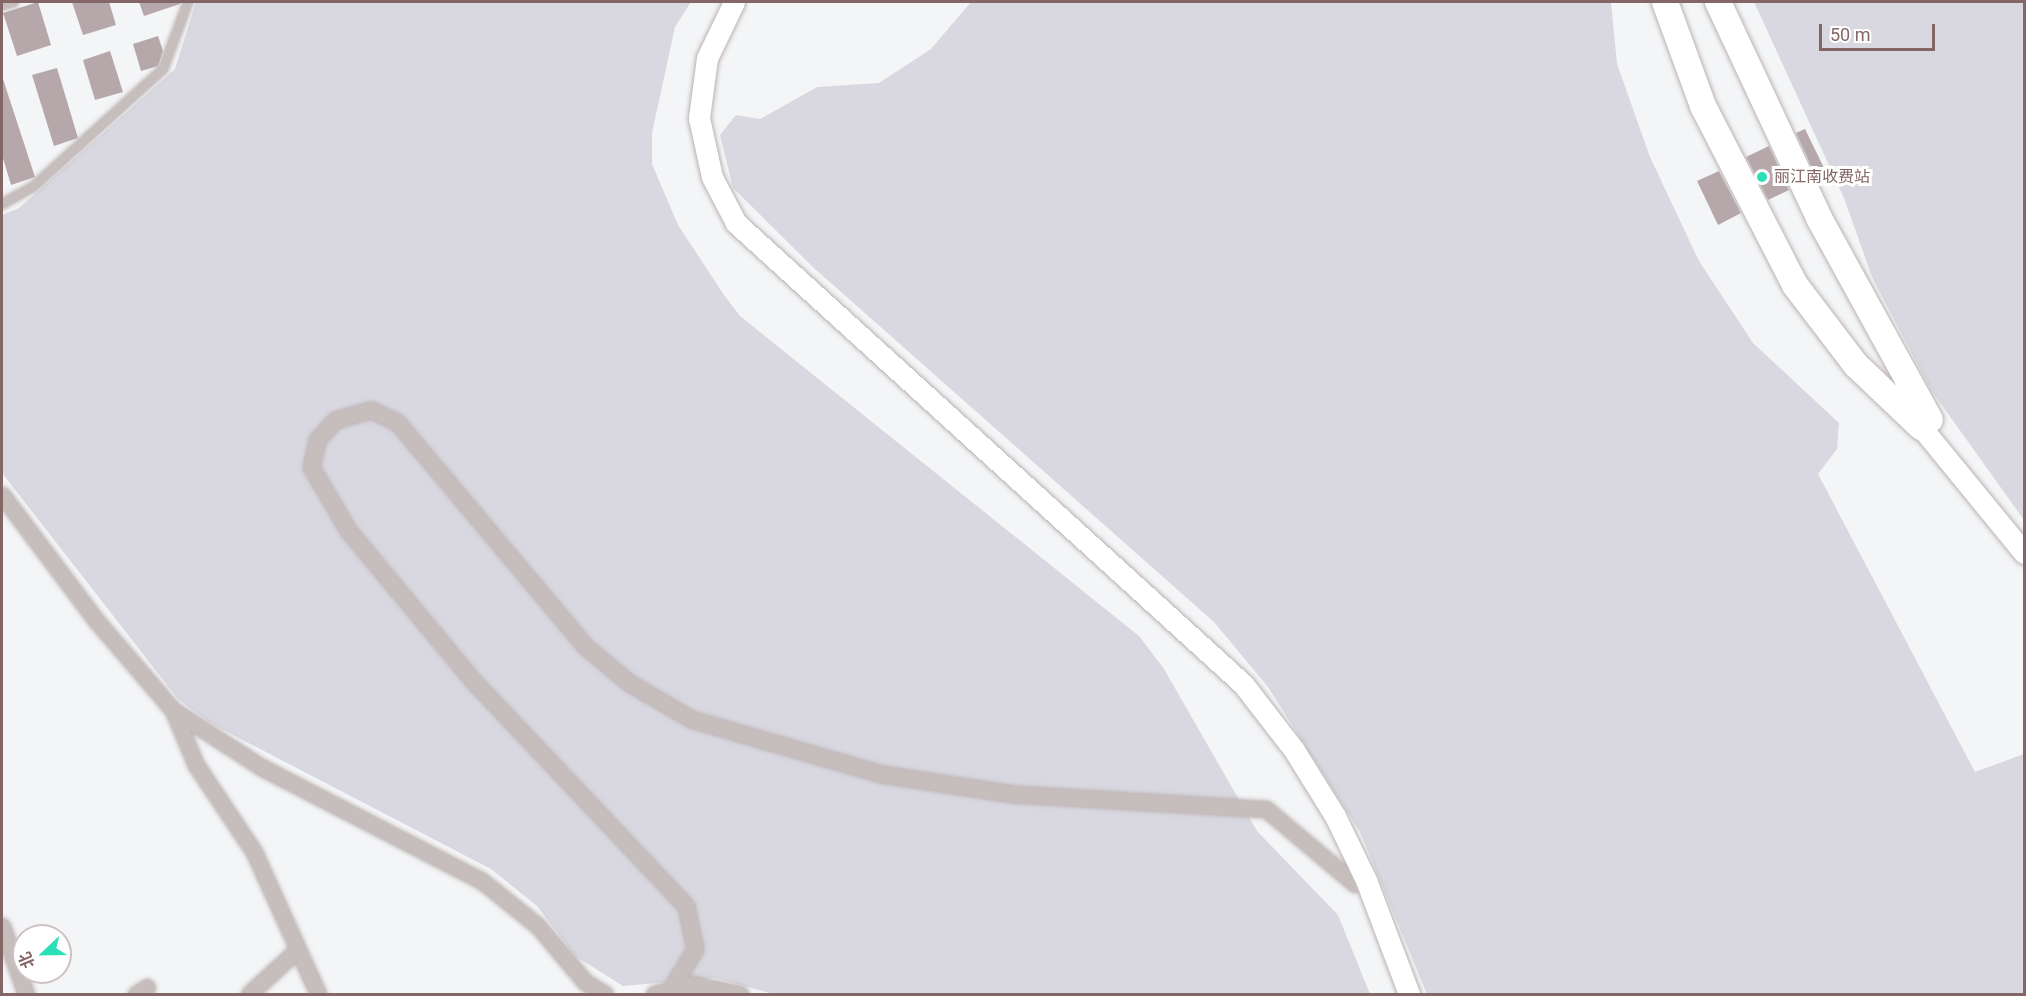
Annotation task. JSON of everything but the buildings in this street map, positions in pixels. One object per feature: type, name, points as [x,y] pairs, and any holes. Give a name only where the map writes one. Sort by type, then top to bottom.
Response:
[{"type":"highway","points":[[1665,2],[1703,106],[1795,285],[1856,365],[1925,423]]},
{"type":"highway","points":[[1718,2],[1819,218],[1925,423]]},
{"type":"main road","points":[[721,2],[695,55],[688,119],[701,181],[726,229],[1207,662],[1285,757],[1355,884],[1396,994]]},
{"type":"main road","points":[[734,2],[713,39],[699,98],[705,158],[736,223],[1243,684],[1294,750],[1335,816],[1366,880],[1408,994]]},
{"type":"main road","points":[[1925,423],[2025,535]]},
{"type":"main road","points":[[1925,423],[2025,553]]},
{"type":"street","points":[[670,990],[695,949],[686,906],[474,682],[348,530],[311,467],[316,440],[335,420],[371,410],[397,422],[585,646],[628,682],[691,719],[892,776],[1014,794],[1266,809],[1355,884]]},
{"type":"street","points":[[2,495],[94,619],[173,710],[261,767],[482,881],[538,926],[585,982],[605,994]]},
{"type":"street","points":[[173,710],[196,765],[254,852],[296,951],[318,994]]},
{"type":"street","points":[[2,926],[26,994]]},
{"type":"street","points":[[249,994],[296,951]]},
{"type":"street","points":[[654,994],[691,984],[740,994]]},
{"type":"lane","points":[[2,5],[14,2]]},
{"type":"lane","points":[[2,204],[33,187],[163,69],[188,2]]},
{"type":"shaded area","points":[[196,2],[691,2],[675,27],[652,133],[652,164],[678,225],[724,295],[740,316],[1139,636],[1164,669],[1257,831],[1338,915],[1370,994],[773,994],[715,978],[623,986],[575,956],[537,906],[491,869],[210,723],[178,699],[2,473],[2,215],[19,208],[175,69]]},
{"type":"shaded area","points":[[971,2],[1611,2],[1617,64],[1650,157],[1699,261],[1753,343],[1839,423],[1837,449],[1818,474],[1975,772],[2024,754],[2024,994],[1427,994],[1360,832],[1268,687],[1214,622],[815,269],[733,188],[720,135],[736,115],[760,119],[817,87],[879,83],[931,49]]},
{"type":"shaded area","points":[[1754,2],[2024,2],[2024,520],[1931,390],[1872,277],[1844,198]]},
{"type":"place","name":"丽江南收费站","points":[[1762,177]]}]
